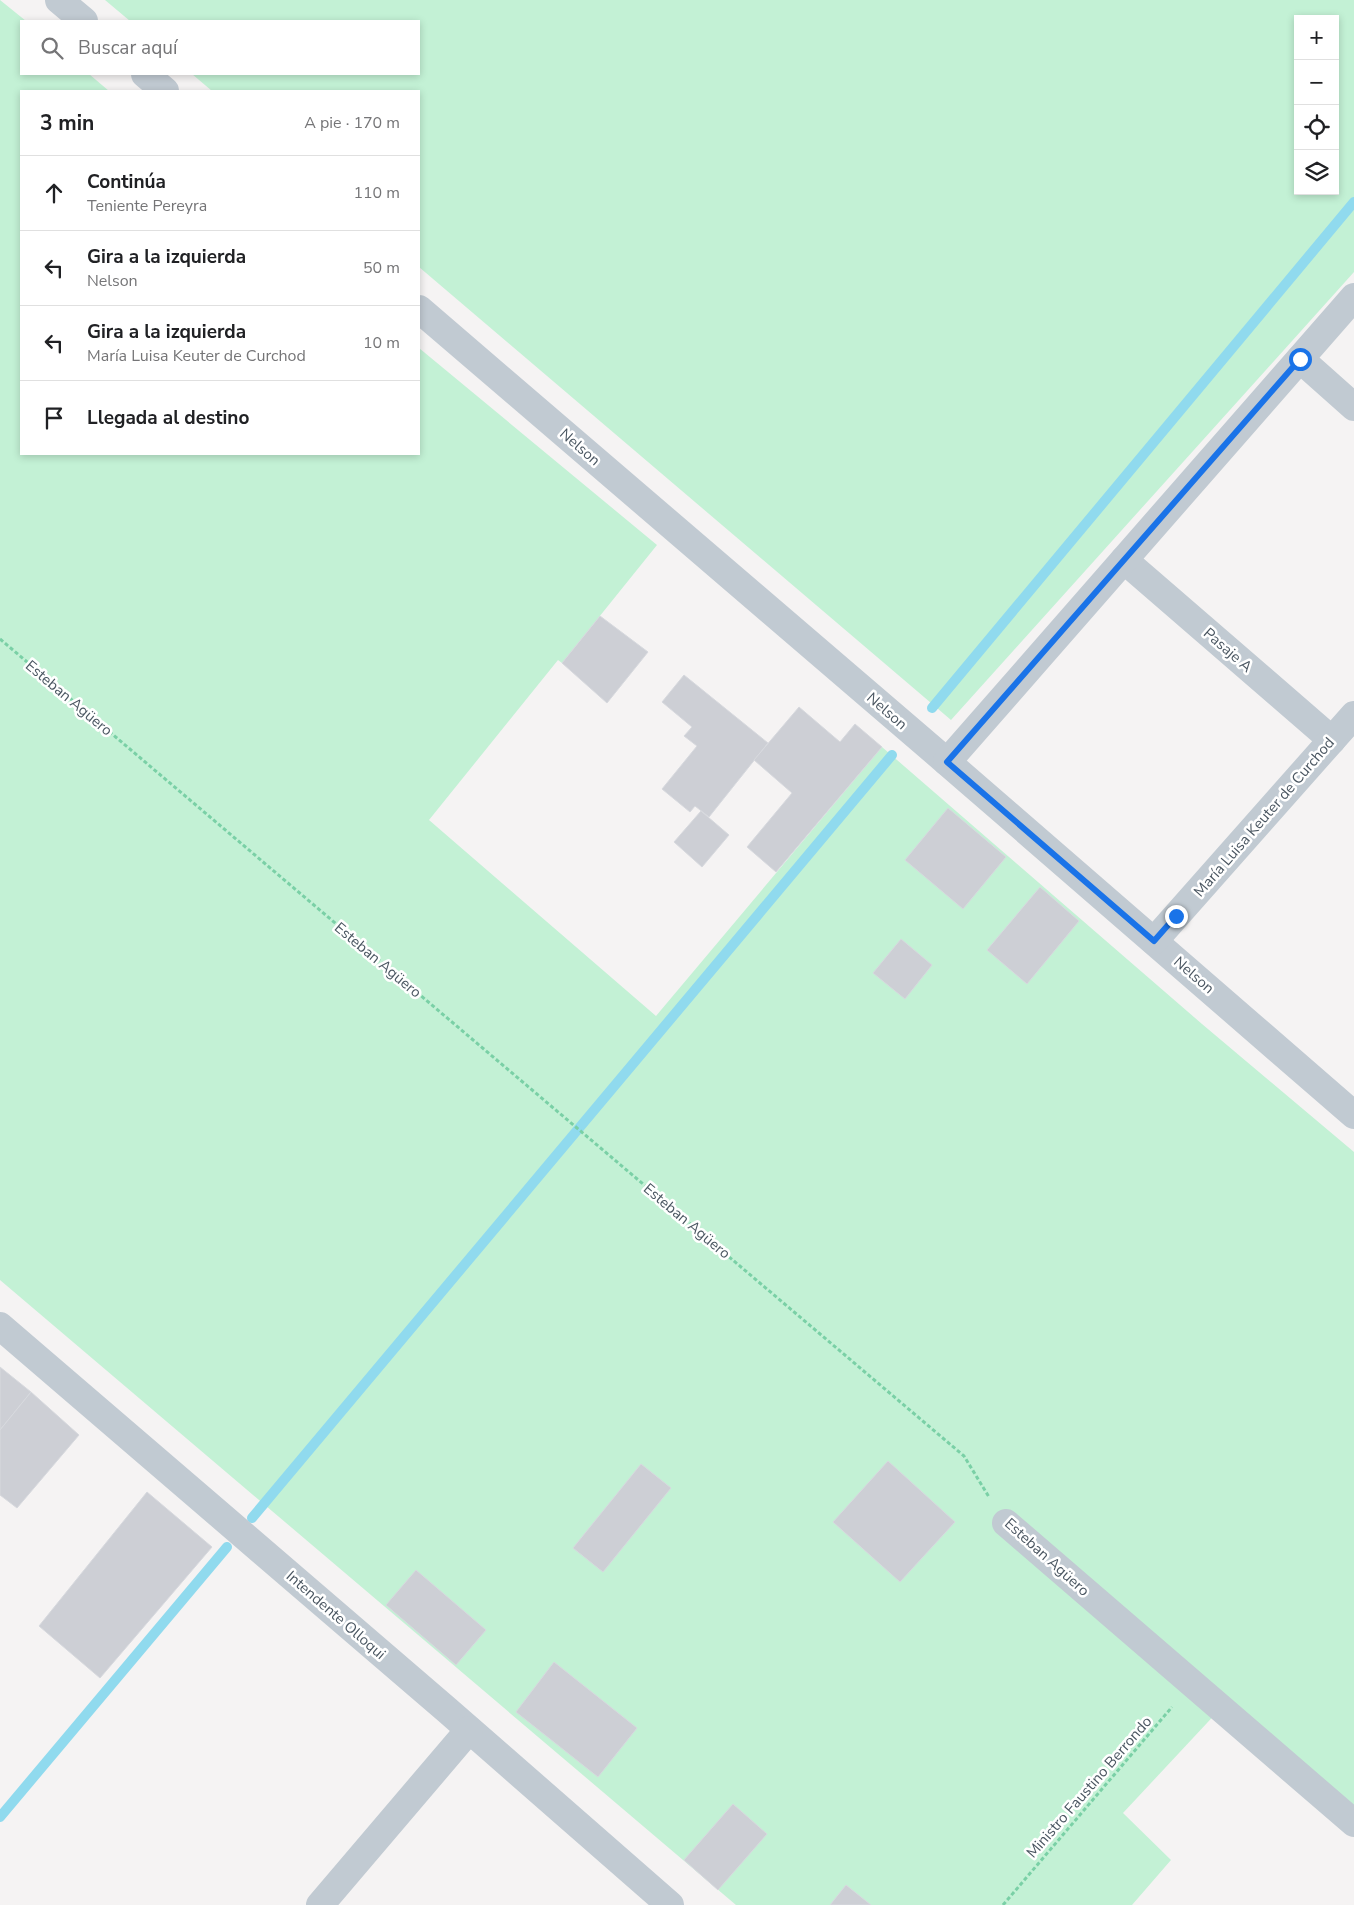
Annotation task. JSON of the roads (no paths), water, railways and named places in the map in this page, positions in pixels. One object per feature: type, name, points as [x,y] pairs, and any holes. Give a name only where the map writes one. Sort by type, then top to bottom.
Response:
[{"type":"street","points":[[59,0],[83,20]]},
{"type":"street","points":[[146,75],[164,90]]},
{"type":"street","points":[[947,762],[1354,297]]},
{"type":"street","name":"Nelson","points":[[420,310],[947,762],[1354,1115]]},
{"type":"street","points":[[1300,359],[1354,407]]},
{"type":"street","name":"Pasaje A","points":[[1124,560],[1332,740]]},
{"type":"street","name":"María Luisa Keuter de Curchod","points":[[1154,941],[1354,715]]},
{"type":"street","name":"Intendente Olloqui","points":[[0,1326],[670,1905]]},
{"type":"street","name":"Esteban Agüero","points":[[1006,1523],[1354,1822]]},
{"type":"street","points":[[320,1905],[469,1730]]},
{"type":"waterway","points":[[932,708],[1354,202]]},
{"type":"waterway","points":[[252,1518],[892,755]]},
{"type":"waterway","points":[[0,1817],[227,1547]]}]
